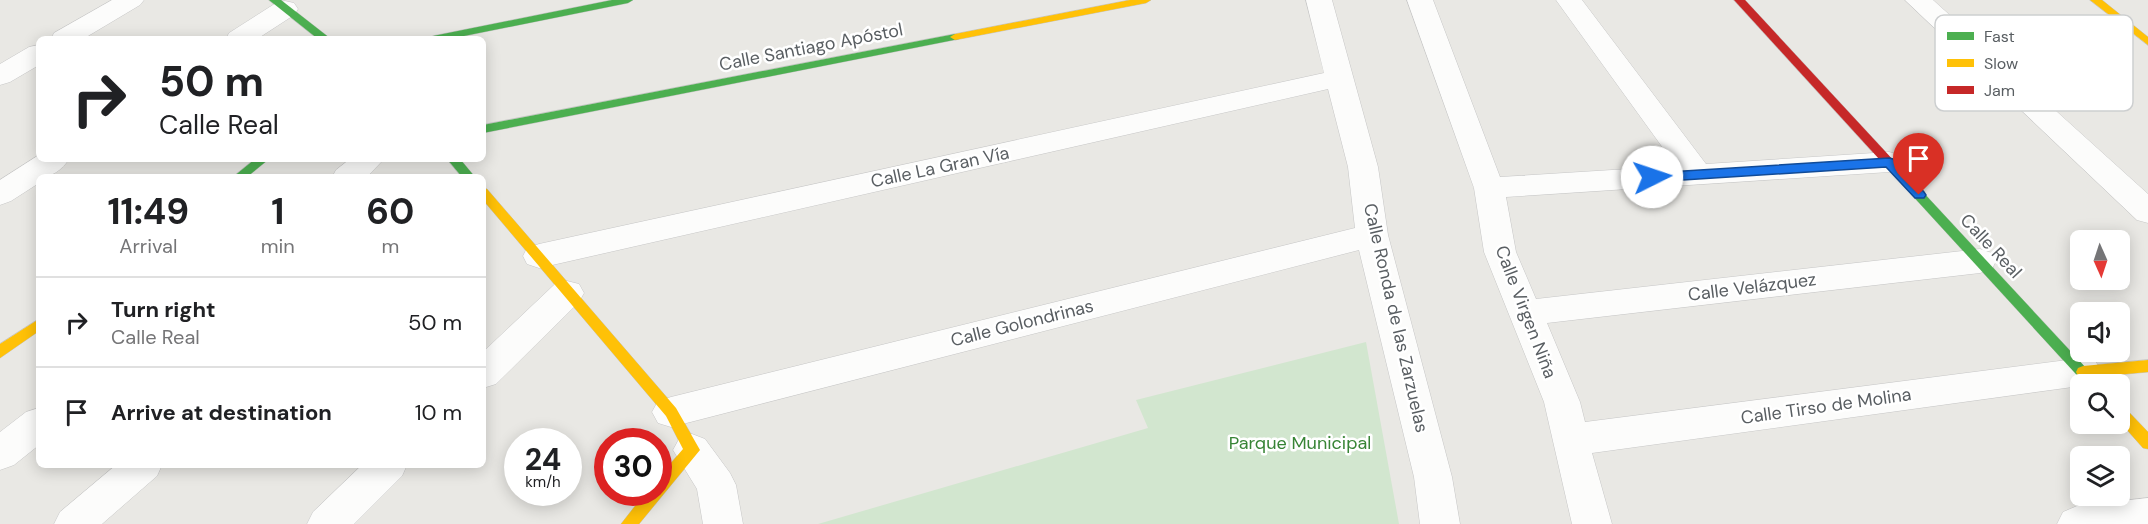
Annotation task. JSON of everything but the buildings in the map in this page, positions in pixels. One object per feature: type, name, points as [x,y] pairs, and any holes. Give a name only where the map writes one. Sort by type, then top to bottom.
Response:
[{"type":"street","points":[[69,36],[131,0]]},
{"type":"street","points":[[449,36],[628,0]]},
{"type":"street","name":"Calle Santiago Apóstol","points":[[486,128],[1146,0]]},
{"type":"street","points":[[1319,0],[1341,78]]},
{"type":"street","name":"Calle Virgen Niña","points":[[1420,0],[1489,188],[1500,252],[1562,402],[1592,524]]},
{"type":"street","points":[[1569,0],[1698,174]]},
{"type":"street","name":"Calle Real","points":[[1739,0],[2084,374]]},
{"type":"street","points":[[1918,0],[1935,16]]},
{"type":"street","points":[[2095,0],[2114,15]]},
{"type":"street","points":[[243,36],[280,5],[322,36]]},
{"type":"street","points":[[2133,30],[2148,42]]},
{"type":"street","points":[[0,76],[36,55]]},
{"type":"street","name":"Calle Ronda de las Zarzuelas","points":[[1341,78],[1363,167],[1372,235],[1433,477],[1440,524]]},
{"type":"street","name":"Calle La Gran Vía","points":[[539,256],[1341,78]]},
{"type":"street","points":[[2038,111],[2148,212]]},
{"type":"street","points":[[0,194],[49,162]]},
{"type":"street","points":[[243,174],[259,162]]},
{"type":"street","points":[[350,174],[365,162]]},
{"type":"street","points":[[456,162],[467,174]]},
{"type":"street","points":[[1489,188],[1889,162]]},
{"type":"street","points":[[486,195],[671,412],[692,450],[716,485],[723,524]]},
{"type":"street","name":"Calle Golondrinas","points":[[671,412],[1372,235]]},
{"type":"street","name":"Calle Velázquez","points":[[1524,313],[1980,261]]},
{"type":"street","points":[[486,371],[567,293]]},
{"type":"street","points":[[0,352],[36,326]]},
{"type":"street","points":[[2108,374],[2148,366]]},
{"type":"street","name":"Calle Tirso de Molina","points":[[1570,440],[2070,380]]},
{"type":"street","points":[[2130,423],[2148,443]]},
{"type":"street","points":[[0,454],[36,425]]},
{"type":"street","points":[[672,473],[692,450]]},
{"type":"street","points":[[74,524],[139,468]]},
{"type":"street","points":[[327,524],[385,468]]},
{"type":"street","points":[[629,524],[644,506]]},
{"type":"street","points":[[2077,524],[2148,514]]},
{"type":"green space","name":"Parque Municipal","points":[[1366,342],[1399,524],[818,524],[1148,428],[1136,400]]},
{"type":"traffic: fast","points":[[274,0],[321,36]]},
{"type":"traffic: fast","points":[[448,36],[628,0]]},
{"type":"traffic: fast","points":[[486,128],[955,37]]},
{"type":"traffic: fast","points":[[243,174],[259,162]]},
{"type":"traffic: fast","points":[[456,162],[466,174]]},
{"type":"traffic: fast","points":[[1904,179],[2085,374]]},
{"type":"traffic: slow","points":[[955,37],[1146,0]]},
{"type":"traffic: slow","points":[[2095,0],[2114,15]]},
{"type":"traffic: slow","points":[[2133,30],[2148,42]]},
{"type":"traffic: slow","points":[[486,196],[671,412],[692,450],[672,474]]},
{"type":"traffic: slow","points":[[0,352],[36,326]]},
{"type":"traffic: slow","points":[[2083,372],[2148,366]]},
{"type":"traffic: slow","points":[[2130,423],[2148,443]]},
{"type":"traffic: slow","points":[[629,524],[644,506]]},
{"type":"traffic: jam","points":[[1739,0],[1904,179]]},
{"type":"route","points":[[1652,177],[1889,162],[1919,195]]}]
